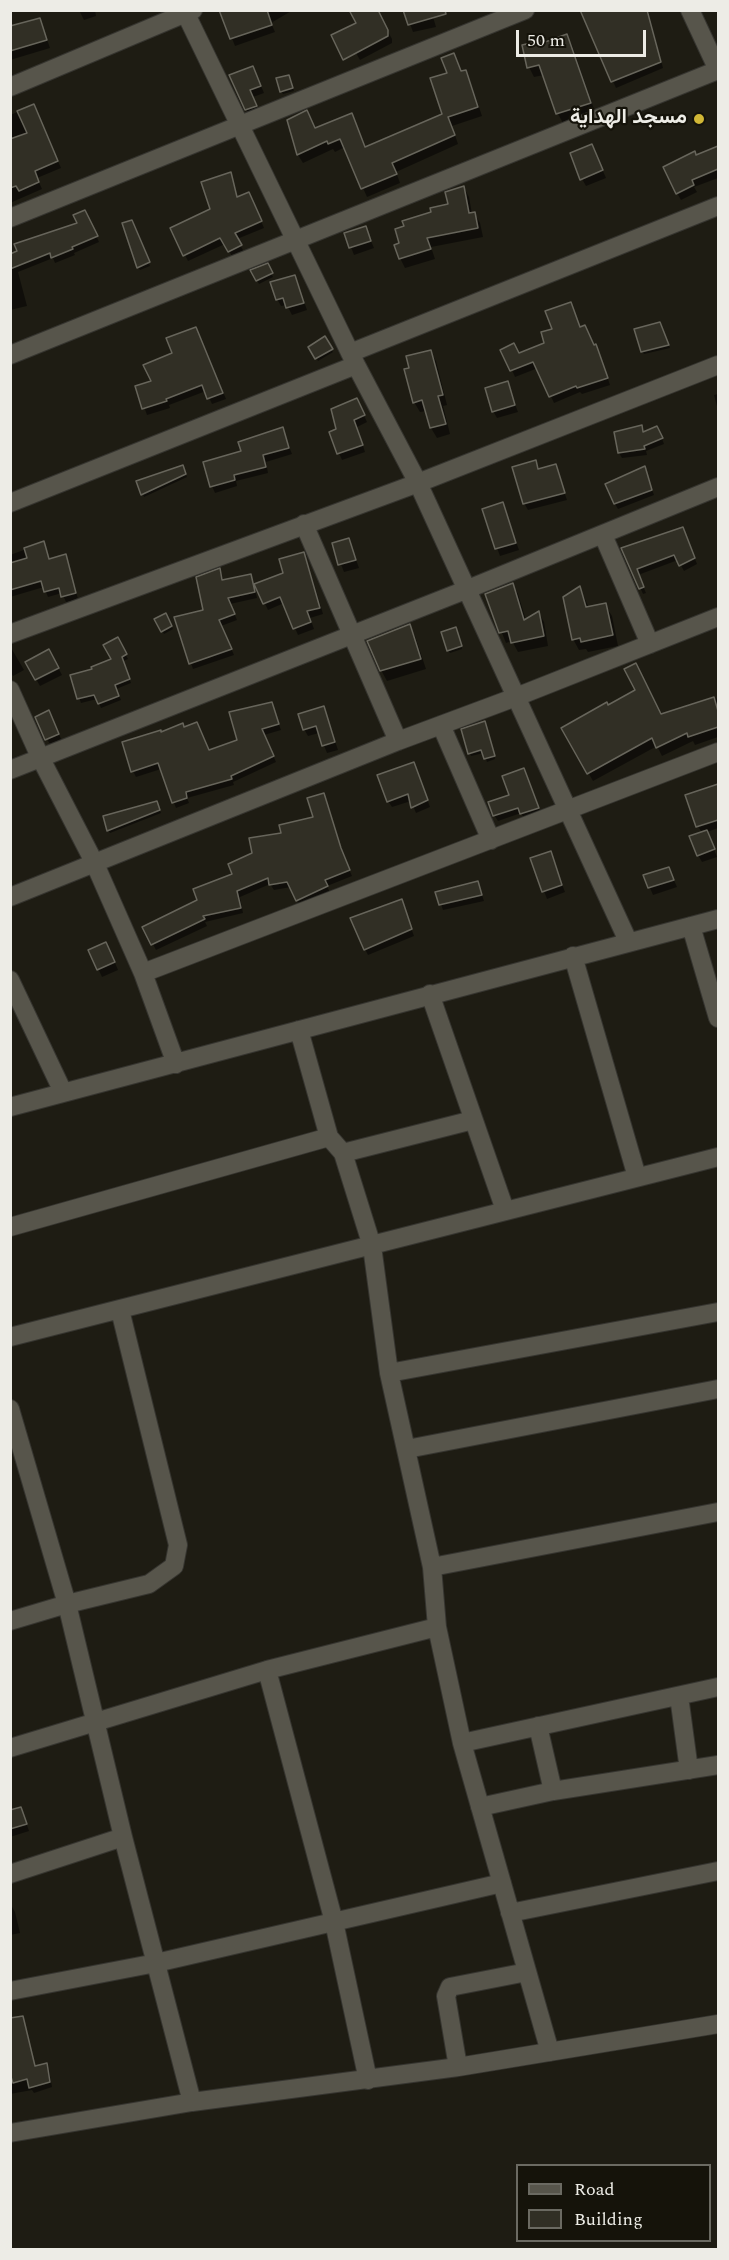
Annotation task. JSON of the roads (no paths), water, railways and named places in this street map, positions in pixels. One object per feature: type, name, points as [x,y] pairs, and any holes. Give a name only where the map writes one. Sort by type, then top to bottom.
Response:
[{"type":"street","points":[[10,218],[525,10]]},
{"type":"street","points":[[10,355],[718,70],[690,10]]},
{"type":"street","points":[[10,87],[188,11],[238,126],[353,359],[418,483],[570,810],[628,941]]},
{"type":"street","points":[[10,503],[718,206]]},
{"type":"street","points":[[10,634],[418,483],[718,365]]},
{"type":"street","points":[[10,770],[718,488]]},
{"type":"street","points":[[304,524],[398,741]]},
{"type":"street","points":[[603,535],[650,645]]},
{"type":"street","points":[[10,897],[398,741],[718,617]]},
{"type":"street","points":[[10,690],[41,759],[95,864],[143,973],[176,1064]]},
{"type":"street","points":[[441,725],[491,840]]},
{"type":"street","points":[[143,973],[718,752]]},
{"type":"street","points":[[10,1107],[718,918]]},
{"type":"street","points":[[691,926],[718,1018]]},
{"type":"street","points":[[573,956],[637,1177]]},
{"type":"street","points":[[10,980],[63,1092]]},
{"type":"street","points":[[430,994],[505,1210]]},
{"type":"street","points":[[299,1030],[329,1137],[343,1153],[372,1246],[389,1373],[408,1449],[432,1567],[436,1627],[462,1743],[549,2052]]},
{"type":"street","points":[[343,1153],[473,1120]]},
{"type":"street","points":[[10,1227],[329,1137]]},
{"type":"street","points":[[10,1337],[718,1157]]},
{"type":"street","points":[[10,1621],[149,1584],[174,1566],[178,1545],[120,1310]]},
{"type":"street","points":[[389,1373],[718,1312]]},
{"type":"street","points":[[408,1449],[718,1389]]},
{"type":"street","points":[[10,1409],[19,1469],[67,1604],[123,1837],[192,2102]]},
{"type":"street","points":[[432,1567],[718,1512]]},
{"type":"street","points":[[10,1748],[267,1670],[436,1627]]},
{"type":"street","points":[[267,1670],[334,1922],[369,2080]]},
{"type":"street","points":[[462,1743],[718,1688]]},
{"type":"street","points":[[678,1696],[689,1770]]},
{"type":"street","points":[[538,1726],[553,1791]]},
{"type":"street","points":[[480,1807],[553,1791],[718,1765]]},
{"type":"street","points":[[10,1874],[123,1837]]},
{"type":"street","points":[[510,1913],[718,1871]]},
{"type":"street","points":[[10,1991],[156,1963],[502,1883]]},
{"type":"street","points":[[458,2067],[446,1996],[450,1987],[527,1972]]},
{"type":"street","points":[[10,2133],[192,2102],[458,2067],[718,2024]]},
{"type":"place","name":"مسجد الهداية","points":[[699,119]]}]
